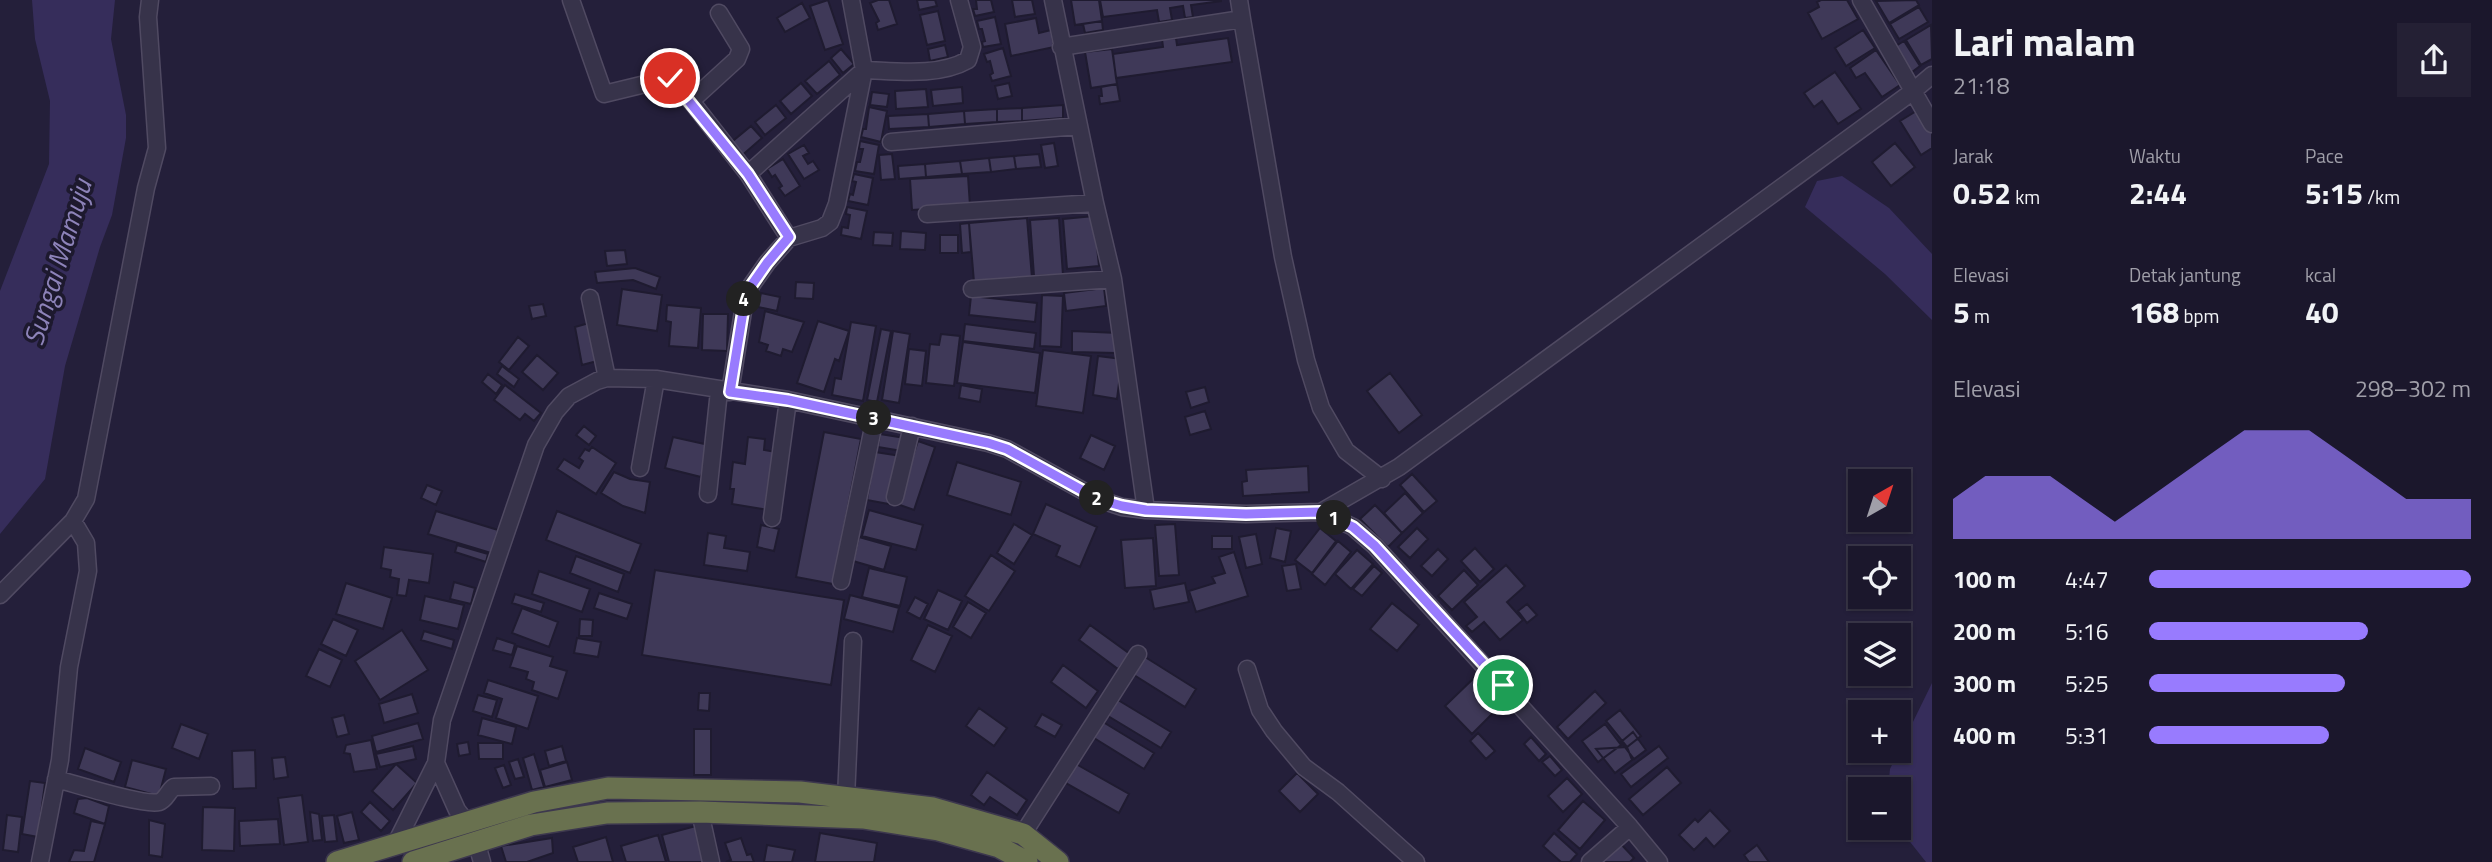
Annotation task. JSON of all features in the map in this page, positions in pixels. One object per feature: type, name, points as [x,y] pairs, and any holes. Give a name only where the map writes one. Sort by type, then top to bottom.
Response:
[{"type":"highway","points":[[413,862],[534,802],[608,788],[800,792],[933,808],[1023,834],[1058,862]]},
{"type":"highway","points":[[581,792],[588,815]]},
{"type":"highway","points":[[337,862],[395,845],[588,815],[701,812],[863,818],[938,830],[999,847],[1027,862]]},
{"type":"street","points":[[0,595],[73,521],[86,499],[146,188],[157,148],[148,17],[150,0]]},
{"type":"street","points":[[571,0],[604,94],[670,78],[748,174],[789,237]]},
{"type":"street","points":[[708,494],[725,392],[746,293],[789,237],[822,229],[830,222],[839,193],[864,70],[851,0]]},
{"type":"street","points":[[748,174],[864,70],[921,70],[959,65],[968,60],[972,47],[960,0]]},
{"type":"street","points":[[1053,0],[1113,279],[1146,510]]},
{"type":"street","points":[[1239,0],[1283,257],[1307,360],[1324,415],[1346,451],[1382,479]]},
{"type":"street","points":[[1861,0],[1932,124]]},
{"type":"street","points":[[691,101],[737,59],[741,49],[719,13]]},
{"type":"street","points":[[1061,47],[1242,19]]},
{"type":"street","points":[[1321,512],[1399,467],[1932,75]]},
{"type":"street","points":[[891,142],[1079,127]]},
{"type":"street","points":[[927,214],[1096,203]]},
{"type":"street","points":[[972,289],[1113,279]]},
{"type":"street","points":[[590,298],[607,378]]},
{"type":"street","points":[[395,845],[436,763],[442,720],[536,445],[555,412],[569,396],[585,386],[607,378],[656,379],[788,400],[988,443],[1007,449],[1098,499],[1122,506],[1146,510],[1246,514],[1321,512],[1353,527],[1375,546],[1659,862]]},
{"type":"street","points":[[640,468],[656,379]]},
{"type":"street","points":[[772,518],[788,400]]},
{"type":"street","points":[[841,581],[875,418]]},
{"type":"street","points":[[895,497],[912,426]]},
{"type":"street","points":[[40,862],[56,779],[69,667],[88,571],[86,543],[73,521]]},
{"type":"street","points":[[846,797],[853,641]]},
{"type":"street","points":[[1023,834],[1138,654]]},
{"type":"street","points":[[1247,669],[1260,710],[1274,732],[1304,767],[1338,792],[1416,862]]},
{"type":"street","points":[[436,763],[457,810],[472,833],[482,862]]},
{"type":"street","points":[[56,779],[157,802],[174,787],[211,786]]},
{"type":"street","points":[[701,812],[711,862]]},
{"type":"street","points":[[1590,862],[1630,827]]},
{"type":"water","name":"Sungai Mamuju","points":[[32,0],[115,0],[111,39],[126,115],[126,138],[112,215],[65,366],[45,479],[0,534],[0,291],[49,164],[50,101],[35,39]]},
{"type":"water","points":[[1842,176],[1889,208],[1932,254],[1932,320],[1885,274],[1805,207],[1817,181]]},
{"type":"water","points":[[1932,683],[1932,862],[1926,862],[1909,840],[1911,840],[1911,777],[1889,777],[1893,763],[1911,763],[1911,726]]},
{"type":"building","points":[[828,0],[843,44],[825,50],[810,6]]},
{"type":"building","points":[[889,0],[897,24],[878,30],[876,23],[879,21],[870,3]]},
{"type":"building","points":[[917,0],[935,0],[937,6],[919,10]]},
{"type":"building","points":[[976,0],[991,0],[994,12],[975,16],[973,9],[977,9]]},
{"type":"building","points":[[1012,0],[1032,0],[1035,14],[1015,17]]},
{"type":"building","points":[[1071,0],[1099,0],[1102,21],[1075,25]]},
{"type":"building","points":[[1100,0],[1221,1],[1191,5],[1193,17],[1185,18],[1183,6],[1170,8],[1172,20],[1159,22],[1157,10],[1103,17]]},
{"type":"building","points":[[1847,0],[1858,19],[1822,39],[1808,13],[1819,7],[1817,2]]},
{"type":"building","points":[[1916,0],[1919,5],[1889,23],[1876,1]]},
{"type":"building","points":[[802,3],[810,18],[785,32],[777,18]]},
{"type":"building","points":[[1919,7],[1928,22],[1899,39],[1890,24]]},
{"type":"building","points":[[938,11],[945,41],[927,45],[920,15]]},
{"type":"building","points":[[995,17],[1001,44],[983,47],[982,42],[985,41],[977,21]]},
{"type":"building","points":[[1036,18],[1039,33],[1051,30],[1054,47],[1011,56],[1005,24]]},
{"type":"building","points":[[1102,21],[1103,30],[1085,33],[1083,24]]},
{"type":"building","points":[[1931,25],[1932,59],[1921,65],[1906,40]]},
{"type":"building","points":[[1863,30],[1875,48],[1846,66],[1835,48]]},
{"type":"building","points":[[1176,38],[1177,45],[1228,38],[1232,62],[1116,78],[1113,54],[1163,47],[1162,39]]},
{"type":"building","points":[[1904,41],[1920,66],[1908,75],[1891,49]]},
{"type":"building","points":[[945,45],[948,57],[930,61],[928,49]]},
{"type":"building","points":[[1003,48],[1011,76],[992,81],[990,61],[987,62],[984,54]]},
{"type":"building","points":[[841,49],[854,64],[843,73],[831,58]]},
{"type":"building","points":[[1112,49],[1117,84],[1091,88],[1085,52]]},
{"type":"building","points":[[1876,50],[1900,85],[1882,97],[1865,73],[1856,78],[1850,68]]},
{"type":"building","points":[[829,61],[840,75],[817,94],[805,81]]},
{"type":"building","points":[[1835,72],[1861,109],[1838,124],[1822,101],[1814,107],[1804,93]]},
{"type":"building","points":[[801,83],[812,96],[791,114],[780,101]]},
{"type":"building","points":[[1009,83],[1012,96],[998,99],[995,86]]},
{"type":"building","points":[[1117,84],[1120,101],[1100,104],[1101,87]]},
{"type":"building","points":[[962,87],[963,103],[933,106],[931,90]]},
{"type":"building","points":[[926,89],[928,107],[896,109],[895,91]]},
{"type":"building","points":[[872,92],[889,94],[887,107],[870,105]]},
{"type":"building","points":[[776,105],[786,118],[765,135],[755,122]]},
{"type":"building","points":[[1063,105],[1063,118],[1022,121],[1022,108]]},
{"type":"building","points":[[869,107],[887,111],[881,142],[861,137],[863,129],[866,129]]},
{"type":"building","points":[[1022,108],[1022,121],[997,122],[997,109]]},
{"type":"building","points":[[997,109],[997,122],[965,124],[964,111]]},
{"type":"building","points":[[1918,110],[1932,132],[1932,148],[1921,155],[1900,121]]},
{"type":"building","points":[[964,111],[965,124],[929,127],[928,114]]},
{"type":"building","points":[[928,114],[929,127],[889,129],[888,116]]},
{"type":"building","points":[[751,126],[762,138],[739,158],[728,145]]},
{"type":"building","points":[[860,141],[879,145],[874,174],[855,171],[863,149],[859,149]]},
{"type":"building","points":[[1054,143],[1058,166],[1045,168],[1041,145]]},
{"type":"building","points":[[1895,143],[1915,167],[1891,186],[1872,162]]},
{"type":"building","points":[[804,145],[809,153],[803,156],[808,164],[813,161],[819,170],[804,179],[788,154]]},
{"type":"building","points":[[892,154],[895,179],[881,180],[879,155]]},
{"type":"building","points":[[1039,154],[1041,167],[1016,169],[1014,156]]},
{"type":"building","points":[[1014,156],[1016,169],[991,172],[989,158]]},
{"type":"building","points":[[989,158],[991,172],[962,174],[960,161]]},
{"type":"building","points":[[783,159],[800,186],[785,196],[775,175],[772,177],[767,169]]},
{"type":"building","points":[[960,161],[962,174],[926,177],[925,164]]},
{"type":"building","points":[[925,164],[926,177],[899,179],[898,166]]},
{"type":"building","points":[[854,174],[873,178],[868,205],[848,201],[850,194],[853,195],[856,182],[852,181]]},
{"type":"building","points":[[968,176],[970,206],[912,210],[910,179]]},
{"type":"building","points":[[847,207],[867,211],[861,239],[841,235],[842,227],[848,228],[850,215],[846,214]]},
{"type":"building","points":[[1094,216],[1099,266],[1067,269],[1063,219]]},
{"type":"building","points":[[1027,218],[1032,278],[974,282],[969,223]]},
{"type":"building","points":[[1059,218],[1063,275],[1034,276],[1030,220]]},
{"type":"building","points":[[969,223],[971,252],[962,253],[960,224]]},
{"type":"building","points":[[901,231],[926,233],[925,250],[900,249]]},
{"type":"building","points":[[874,232],[893,233],[892,246],[873,245]]},
{"type":"building","points":[[940,235],[958,235],[958,253],[940,253]]},
{"type":"building","points":[[625,250],[627,264],[607,266],[605,251]]},
{"type":"building","points":[[635,268],[660,277],[656,289],[633,280],[597,283],[595,272]]},
{"type":"building","points":[[796,282],[814,283],[813,299],[795,298]]},
{"type":"building","points":[[1104,288],[1106,306],[1066,311],[1064,293]]},
{"type":"building","points":[[622,289],[662,295],[657,331],[617,325]]},
{"type":"building","points":[[761,293],[780,297],[777,311],[758,307]]},
{"type":"building","points":[[1042,295],[1063,296],[1061,347],[1040,346]]},
{"type":"building","points":[[971,296],[1037,303],[1035,322],[969,315]]},
{"type":"building","points":[[543,304],[546,316],[532,319],[529,306]]},
{"type":"building","points":[[667,305],[701,308],[698,348],[669,346],[671,322],[666,321]]},
{"type":"building","points":[[765,311],[804,322],[792,352],[783,349],[781,356],[766,351],[768,345],[759,342]]},
{"type":"building","points":[[703,314],[728,314],[727,351],[702,350]]},
{"type":"building","points":[[818,321],[849,331],[839,361],[835,359],[824,392],[797,383]]},
{"type":"building","points":[[851,322],[876,326],[863,401],[832,395],[835,378],[841,379]]},
{"type":"building","points":[[589,323],[601,360],[582,365],[575,327]]},
{"type":"building","points":[[965,324],[1036,333],[1034,349],[963,341]]},
{"type":"building","points":[[881,329],[891,331],[877,402],[867,400]]},
{"type":"building","points":[[893,331],[910,334],[899,403],[882,400]]},
{"type":"building","points":[[1072,331],[1118,333],[1117,353],[1072,352]]},
{"type":"building","points":[[941,334],[960,336],[954,386],[926,383],[930,344],[939,345]]},
{"type":"building","points":[[518,337],[529,346],[509,370],[499,362]]},
{"type":"building","points":[[963,342],[1040,353],[1035,393],[957,383]]},
{"type":"building","points":[[909,349],[926,351],[922,386],[905,384]]},
{"type":"building","points":[[1043,350],[1091,356],[1083,413],[1036,406]]},
{"type":"building","points":[[537,355],[558,373],[543,390],[522,372]]},
{"type":"building","points":[[1098,356],[1122,359],[1117,399],[1093,395]]},
{"type":"building","points":[[502,366],[519,379],[514,387],[497,374]]},
{"type":"building","points":[[1390,373],[1422,415],[1399,433],[1367,391]]},
{"type":"building","points":[[488,374],[502,385],[496,394],[482,382]]},
{"type":"building","points":[[505,385],[541,413],[534,421],[525,414],[520,420],[494,400]]},
{"type":"building","points":[[961,385],[982,389],[980,402],[959,398]]},
{"type":"building","points":[[1205,387],[1209,402],[1191,408],[1186,392]]},
{"type":"building","points":[[1205,411],[1211,429],[1190,435],[1185,417]]},
{"type":"building","points":[[584,426],[596,436],[589,445],[576,435]]},
{"type":"building","points":[[824,432],[861,439],[833,584],[796,577]]},
{"type":"building","points":[[880,434],[905,438],[902,451],[878,447]]},
{"type":"building","points":[[1091,435],[1115,446],[1104,470],[1080,458]]},
{"type":"building","points":[[673,437],[709,445],[701,477],[665,468]]},
{"type":"building","points":[[748,437],[765,439],[764,450],[776,452],[768,510],[732,504],[734,489],[730,489],[733,462],[745,464]]},
{"type":"building","points":[[918,441],[935,447],[914,510],[897,504]]},
{"type":"building","points":[[592,447],[616,463],[596,494],[557,469],[564,459],[579,468],[583,461],[579,458],[585,449],[589,451]]},
{"type":"building","points":[[875,452],[901,456],[894,505],[867,500]]},
{"type":"building","points":[[957,462],[1021,482],[1011,515],[947,495]]},
{"type":"building","points":[[1308,466],[1309,492],[1243,496],[1242,482],[1247,481],[1246,470]]},
{"type":"building","points":[[614,472],[630,479],[650,482],[645,513],[623,506],[601,493]]},
{"type":"building","points":[[1412,474],[1437,501],[1424,512],[1400,485]]},
{"type":"building","points":[[427,485],[442,491],[436,505],[421,498]]},
{"type":"building","points":[[1405,493],[1423,513],[1402,533],[1384,513]]},
{"type":"building","points":[[1046,504],[1097,527],[1080,567],[1056,556],[1060,546],[1033,534]]},
{"type":"building","points":[[1375,505],[1402,533],[1388,547],[1360,519]]},
{"type":"building","points":[[869,510],[923,525],[916,550],[862,536]]},
{"type":"building","points":[[436,511],[498,530],[491,553],[428,534]]},
{"type":"building","points":[[557,511],[641,544],[630,573],[546,540]]},
{"type":"building","points":[[1014,524],[1032,535],[1014,564],[997,553]]},
{"type":"building","points":[[1175,524],[1179,575],[1159,576],[1155,525]]},
{"type":"building","points":[[761,525],[779,529],[774,551],[757,547]]},
{"type":"building","points":[[1276,528],[1291,531],[1285,562],[1270,558]]},
{"type":"building","points":[[1320,528],[1336,541],[1312,573],[1295,560]]},
{"type":"building","points":[[1417,528],[1428,539],[1410,558],[1398,547]]},
{"type":"building","points":[[708,533],[726,536],[724,548],[750,552],[747,571],[704,565]]},
{"type":"building","points":[[1256,534],[1262,564],[1246,568],[1239,537]]},
{"type":"building","points":[[1212,536],[1232,536],[1232,549],[1212,549]]},
{"type":"building","points":[[859,537],[891,546],[884,570],[853,561]]},
{"type":"building","points":[[1153,538],[1156,586],[1125,588],[1121,540]]},
{"type":"building","points":[[1338,541],[1351,552],[1325,585],[1312,574]]},
{"type":"building","points":[[457,545],[488,554],[486,562],[455,552]]},
{"type":"building","points":[[384,547],[433,554],[429,583],[409,580],[406,596],[397,595],[399,579],[390,577],[391,570],[381,568]]},
{"type":"building","points":[[1475,548],[1494,569],[1480,582],[1461,561]]},
{"type":"building","points":[[1438,549],[1448,559],[1432,576],[1421,566]]},
{"type":"building","points":[[1357,550],[1373,564],[1351,589],[1335,574]]},
{"type":"building","points":[[1234,552],[1248,596],[1196,612],[1189,591],[1215,583],[1212,577],[1225,573],[1219,557]]},
{"type":"building","points":[[991,555],[1015,571],[989,611],[965,596]]},
{"type":"building","points":[[576,556],[624,574],[618,592],[570,573]]},
{"type":"building","points":[[1296,564],[1301,589],[1287,591],[1282,566]]},
{"type":"building","points":[[1506,565],[1525,586],[1507,602],[1523,620],[1500,640],[1484,622],[1472,632],[1466,626],[1477,617],[1464,602]]},
{"type":"building","points":[[1374,566],[1382,573],[1362,596],[1353,589]]},
{"type":"building","points":[[869,568],[907,577],[900,606],[862,597]]},
{"type":"building","points":[[655,570],[844,600],[831,685],[642,655]]},
{"type":"building","points":[[1464,570],[1478,585],[1452,610],[1438,596]]},
{"type":"building","points":[[539,571],[590,589],[582,612],[532,594]]},
{"type":"building","points":[[454,582],[475,588],[471,604],[450,599]]},
{"type":"building","points":[[346,583],[392,598],[383,629],[336,614]]},
{"type":"building","points":[[1185,583],[1189,602],[1154,609],[1150,590]]},
{"type":"building","points":[[938,590],[962,601],[948,630],[924,619]]},
{"type":"building","points":[[599,593],[632,604],[627,619],[594,608]]},
{"type":"building","points":[[515,594],[544,603],[541,612],[512,603]]},
{"type":"building","points":[[850,595],[899,608],[893,632],[844,619]]},
{"type":"building","points":[[425,596],[464,605],[458,629],[420,620]]},
{"type":"building","points":[[915,597],[928,604],[920,619],[907,612]]},
{"type":"building","points":[[968,602],[986,613],[971,638],[953,627]]},
{"type":"building","points":[[1392,603],[1419,625],[1397,651],[1370,629]]},
{"type":"building","points":[[1527,604],[1537,615],[1527,623],[1518,611]]},
{"type":"building","points":[[522,608],[558,622],[549,647],[512,633]]},
{"type":"building","points":[[333,619],[358,630],[346,656],[321,644]]},
{"type":"building","points":[[580,619],[593,620],[592,636],[579,636]]},
{"type":"building","points":[[928,625],[952,636],[935,672],[911,660]]},
{"type":"building","points":[[1090,625],[1130,654],[1118,669],[1079,640]]},
{"type":"building","points":[[402,630],[428,670],[380,700],[355,661]]},
{"type":"building","points":[[424,631],[454,640],[452,649],[421,640]]},
{"type":"building","points":[[497,638],[515,644],[512,655],[493,650]]},
{"type":"building","points":[[577,638],[601,642],[598,657],[574,653]]},
{"type":"building","points":[[517,646],[553,657],[550,666],[567,671],[558,699],[532,690],[534,682],[526,679],[528,672],[510,667]]},
{"type":"building","points":[[319,649],[342,660],[330,687],[306,676]]},
{"type":"building","points":[[1145,657],[1196,689],[1185,707],[1134,675]]},
{"type":"building","points":[[1063,665],[1098,691],[1086,708],[1051,682]]},
{"type":"building","points":[[1476,676],[1503,703],[1472,734],[1445,706]]},
{"type":"building","points":[[488,680],[538,696],[528,729],[496,718],[502,699],[484,693]]},
{"type":"building","points":[[1595,691],[1606,703],[1568,739],[1557,727]]},
{"type":"building","points":[[699,693],[710,693],[709,711],[698,710]]},
{"type":"building","points":[[412,694],[418,713],[384,723],[379,704]]},
{"type":"building","points":[[478,695],[497,700],[492,717],[473,711]]},
{"type":"building","points":[[1118,700],[1171,732],[1161,748],[1108,716]]},
{"type":"building","points":[[979,708],[1007,728],[994,746],[966,726]]},
{"type":"building","points":[[1620,710],[1641,736],[1627,747],[1606,721]]},
{"type":"building","points":[[1042,714],[1062,725],[1055,737],[1035,726]]},
{"type":"building","points":[[344,715],[349,734],[337,737],[332,718]]},
{"type":"building","points":[[482,718],[516,727],[512,744],[478,735]]},
{"type":"building","points":[[1103,722],[1154,753],[1144,769],[1094,738]]},
{"type":"building","points":[[418,723],[423,739],[376,752],[372,736]]},
{"type":"building","points":[[181,724],[208,734],[199,759],[172,748]]},
{"type":"building","points":[[1605,724],[1621,745],[1598,762],[1582,741]]},
{"type":"building","points":[[694,729],[711,729],[711,775],[694,775]]},
{"type":"building","points":[[1633,732],[1646,750],[1634,759],[1621,742]]},
{"type":"building","points":[[1478,733],[1495,751],[1486,759],[1470,741]]},
{"type":"building","points":[[1531,737],[1546,754],[1539,761],[1524,744]]},
{"type":"building","points":[[371,740],[377,769],[354,772],[350,754],[344,753],[346,745]]},
{"type":"building","points":[[468,742],[470,754],[459,756],[457,744]]},
{"type":"building","points":[[478,743],[503,743],[503,759],[479,759]]},
{"type":"building","points":[[413,746],[416,759],[380,767],[376,754]]},
{"type":"building","points":[[562,746],[566,761],[549,766],[545,751]]},
{"type":"building","points":[[1659,746],[1668,758],[1631,787],[1621,774]]},
{"type":"building","points":[[1627,747],[1632,760],[1615,773],[1596,749]]},
{"type":"building","points":[[85,748],[121,762],[114,782],[78,769]]},
{"type":"building","points":[[255,750],[256,788],[233,789],[232,751]]},
{"type":"building","points":[[534,754],[544,787],[532,790],[523,758]]},
{"type":"building","points":[[1550,756],[1562,770],[1555,776],[1542,762]]},
{"type":"building","points":[[285,757],[288,777],[274,779],[272,758]]},
{"type":"building","points":[[518,759],[524,777],[515,779],[509,762]]},
{"type":"building","points":[[132,760],[166,769],[159,796],[125,787]]},
{"type":"building","points":[[567,762],[572,780],[545,787],[540,770]]},
{"type":"building","points":[[396,764],[417,783],[393,810],[372,791]]},
{"type":"building","points":[[1076,764],[1129,794],[1119,813],[1066,783]]},
{"type":"building","points":[[504,765],[511,785],[503,788],[495,768]]},
{"type":"building","points":[[1667,767],[1681,783],[1643,815],[1629,799]]},
{"type":"building","points":[[987,772],[1027,800],[1017,815],[990,797],[984,805],[971,795]]},
{"type":"building","points":[[1297,773],[1318,794],[1300,812],[1279,791]]},
{"type":"building","points":[[1567,778],[1582,794],[1563,812],[1548,796]]},
{"type":"building","points":[[30,781],[45,783],[38,837],[22,834]]},
{"type":"building","points":[[302,795],[308,842],[284,845],[278,798]]},
{"type":"building","points":[[87,798],[109,806],[105,824],[74,813],[78,799]]},
{"type":"building","points":[[1583,801],[1605,820],[1580,849],[1558,830]]},
{"type":"building","points":[[370,802],[390,821],[381,831],[361,812]]},
{"type":"building","points":[[203,807],[235,808],[234,851],[202,850]]},
{"type":"building","points":[[1710,810],[1730,831],[1714,847],[1706,838],[1694,850],[1679,835],[1695,819],[1698,822]]},
{"type":"building","points":[[310,812],[319,814],[322,840],[313,841]]},
{"type":"building","points":[[352,812],[359,840],[344,843],[337,816]]},
{"type":"building","points":[[7,815],[22,817],[18,852],[3,850]]},
{"type":"building","points":[[334,815],[337,841],[325,842],[322,816]]},
{"type":"building","points":[[278,819],[280,844],[240,846],[239,821]]},
{"type":"building","points":[[149,820],[165,824],[162,857],[149,855]]},
{"type":"building","points":[[91,821],[105,824],[94,862],[69,862],[74,850],[84,851]]},
{"type":"building","points":[[696,826],[706,862],[669,862],[662,835]]},
{"type":"building","points":[[820,833],[877,843],[874,862],[815,862]]},
{"type":"building","points":[[1554,833],[1577,854],[1570,862],[1561,862],[1543,846]]},
{"type":"building","points":[[658,835],[666,862],[626,862],[621,846]]},
{"type":"building","points":[[606,837],[613,862],[578,862],[573,847]]},
{"type":"building","points":[[552,838],[553,853],[527,862],[506,862],[501,846]]},
{"type":"building","points":[[741,838],[747,855],[751,854],[754,862],[726,862],[731,860],[725,843]]},
{"type":"building","points":[[1619,842],[1634,858],[1630,862],[1598,862]]},
{"type":"building","points":[[767,845],[795,850],[792,862],[764,862]]},
{"type":"building","points":[[1757,845],[1769,862],[1749,862],[1744,855]]},
{"type":"route","points":[[670,78],[691,101],[737,164],[748,174],[789,237],[746,293],[730,392],[788,400],[988,443],[1007,449],[1098,499],[1122,506],[1200,513],[1321,512],[1353,527],[1375,546],[1503,685]]}]
